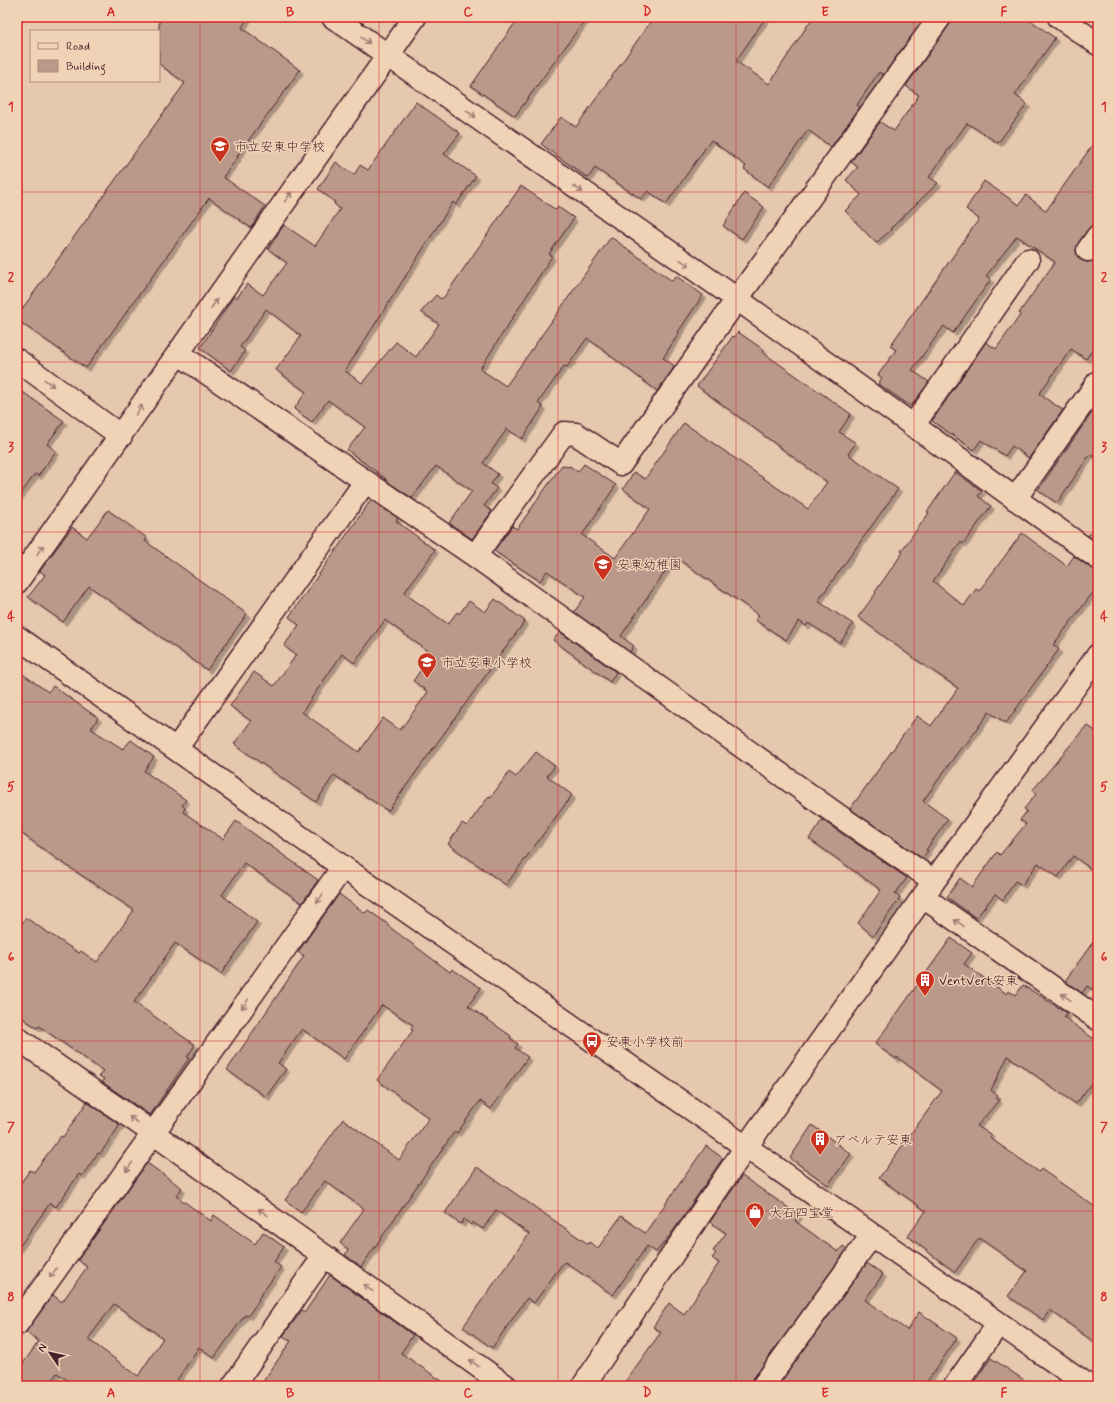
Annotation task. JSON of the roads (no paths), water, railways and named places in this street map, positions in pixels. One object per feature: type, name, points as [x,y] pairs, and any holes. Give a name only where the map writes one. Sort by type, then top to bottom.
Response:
[{"type":"street","points":[[333,17],[737,299],[1098,558]]},
{"type":"street","points":[[17,582],[415,17]]},
{"type":"street","points":[[474,556],[564,433],[576,434],[621,464],[737,299],[940,17]]},
{"type":"street","points":[[1059,17],[1098,44]]},
{"type":"street","points":[[913,426],[1028,260]]},
{"type":"street","points":[[179,354],[474,556],[833,811],[929,889],[1098,1019]]},
{"type":"street","points":[[17,360],[121,436]]},
{"type":"street","points":[[1015,499],[1098,382]]},
{"type":"street","points":[[176,748],[365,482]]},
{"type":"street","points":[[17,637],[343,867],[1089,1386]]},
{"type":"street","points":[[582,1386],[746,1147],[929,889],[1098,655]]},
{"type":"street","points":[[17,1324],[343,867]]},
{"type":"street","points":[[17,1038],[153,1133],[506,1386]]},
{"type":"street","points":[[763,1386],[872,1235]]},
{"type":"street","points":[[233,1386],[324,1256]]},
{"type":"street","points":[[955,1386],[999,1323]]},
{"type":"place","name":"市立安東中学校","points":[[220,163]]},
{"type":"place","name":"安東幼稚園","points":[[603,581]]},
{"type":"place","name":"市立安東小学校","points":[[427,679]]},
{"type":"place","name":"VentVert安東","points":[[925,997]]},
{"type":"place","name":"安東小学校前","points":[[592,1058]]},
{"type":"place","name":"アベルテ安東","points":[[820,1156]]},
{"type":"place","name":"大石四宝堂","points":[[755,1229]]}]
